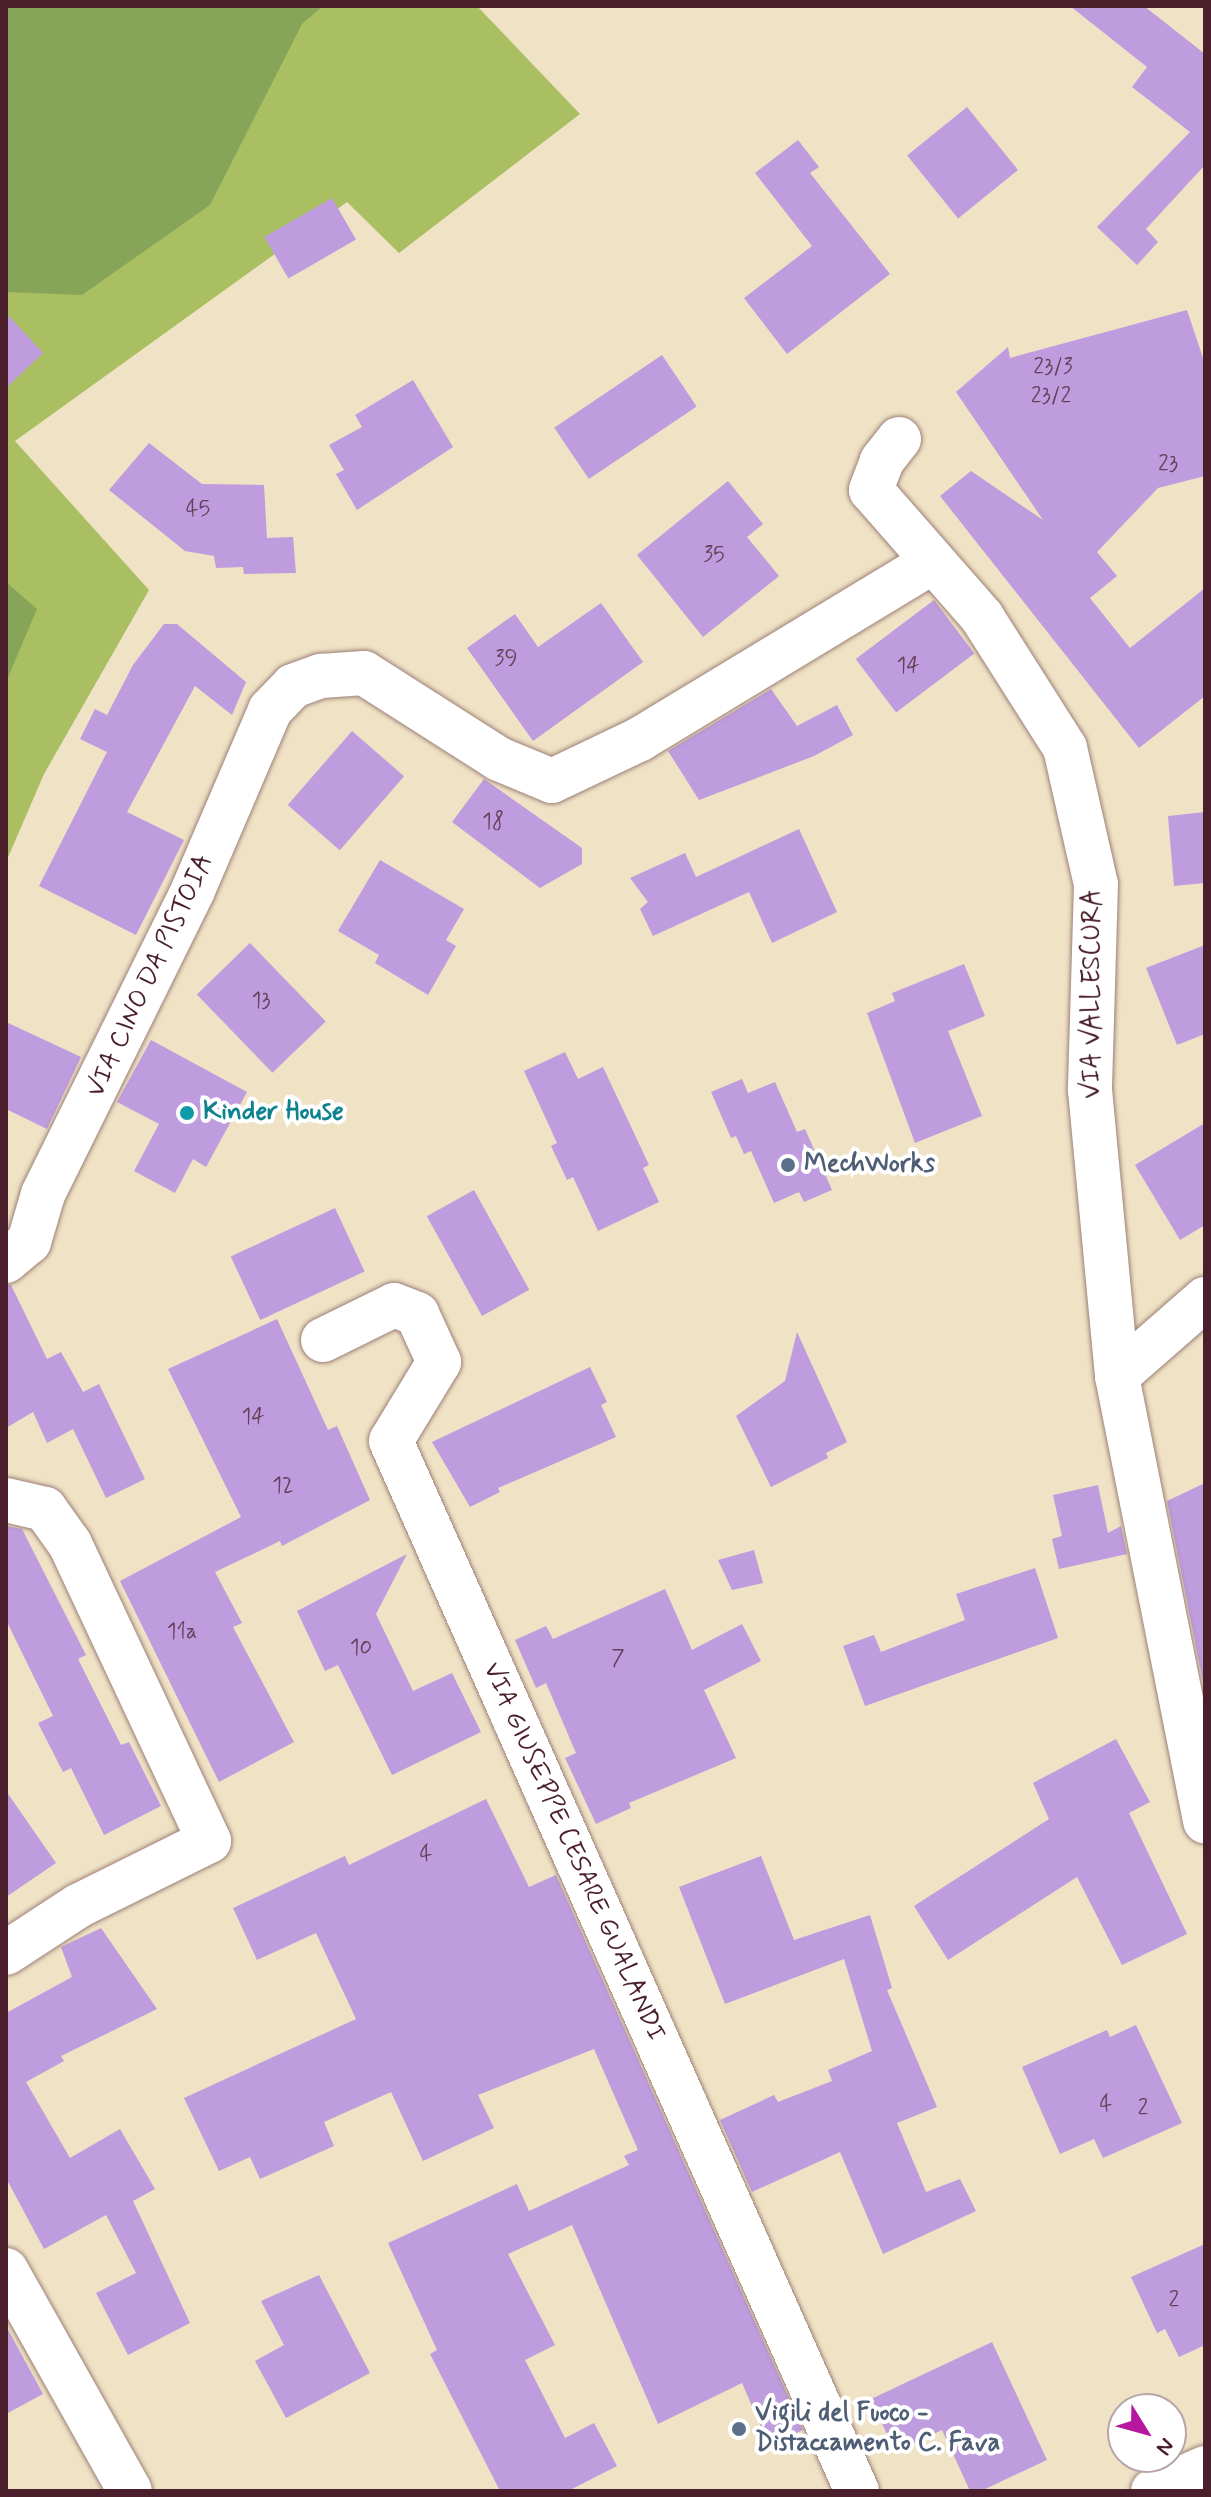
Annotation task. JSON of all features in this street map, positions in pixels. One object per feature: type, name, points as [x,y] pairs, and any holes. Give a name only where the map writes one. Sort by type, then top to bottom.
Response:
[{"type":"street","name":"VIA VALLESCURA","points":[[899,439],[882,461],[871,490],[982,617],[1065,748],[1096,884],[1090,1090],[1117,1376],[1205,1821]]},
{"type":"street","name":"VIA CINO DA PISTOIA","points":[[6,1261],[29,1242],[43,1194],[186,904],[270,710],[293,686],[321,676],[364,673],[499,759],[552,781],[640,739],[932,562]]},
{"type":"street","points":[[1117,1376],[1205,1299]]},
{"type":"street","name":"VIA GIUSEPPE CESARE GUALANDI","points":[[323,1340],[394,1305],[417,1314],[439,1362],[391,1441],[857,2491]]},
{"type":"street","points":[[6,1500],[45,1509],[70,1544],[209,1841],[78,1906],[6,1953]]},
{"type":"street","points":[[6,2270],[130,2491]]},
{"type":"street","points":[[1153,2491],[1205,2468]]},
{"type":"green space","points":[[6,6],[477,6],[580,114],[399,253],[347,202],[15,441],[149,590],[44,774],[6,862]]},
{"type":"green space","points":[[6,6],[323,6],[302,24],[210,205],[82,295],[6,292]]},
{"type":"green space","points":[[6,582],[37,609],[6,682]]},
{"type":"building","points":[[1070,6],[1144,6],[1205,54],[1205,165],[1146,229],[1158,242],[1137,265],[1097,227],[1190,132],[1132,87],[1147,67]]},
{"type":"building","points":[[967,107],[1018,170],[958,218],[907,155]]},
{"type":"building","points":[[798,140],[819,167],[810,173],[890,274],[787,354],[744,298],[812,246],[755,173]]},
{"type":"building","points":[[332,198],[356,240],[288,279],[264,237]]},
{"type":"building","points":[[1187,310],[1205,364],[1205,476],[1158,488],[1097,552],[1117,576],[1090,598],[1130,648],[1205,588],[1205,696],[1139,748],[940,496],[971,471],[1043,520],[956,392],[1008,347],[1010,358]]},
{"type":"building","points":[[6,313],[43,353],[6,388]]},
{"type":"building","points":[[662,355],[697,406],[589,479],[554,428]]},
{"type":"building","points":[[413,380],[453,447],[357,510],[336,474],[344,470],[329,445],[362,427],[355,415]]},
{"type":"building","points":[[149,443],[202,484],[264,485],[267,538],[293,537],[296,573],[244,574],[243,567],[216,568],[214,556],[185,551],[109,490]]},
{"type":"building","points":[[728,481],[763,524],[747,537],[779,576],[703,637],[637,555]]},
{"type":"building","points":[[934,600],[974,654],[896,712],[856,659]]},
{"type":"building","points":[[601,603],[643,662],[533,741],[467,648],[515,614],[538,647]]},
{"type":"building","points":[[164,624],[177,624],[246,682],[232,715],[195,686],[127,812],[184,840],[136,935],[39,886],[107,752],[80,739],[95,709],[107,715],[133,665]]},
{"type":"building","points":[[771,689],[797,726],[837,705],[853,735],[814,756],[699,800],[668,751]]},
{"type":"building","points":[[352,731],[404,776],[340,850],[288,805]]},
{"type":"building","points":[[484,779],[582,848],[582,864],[540,888],[452,822]]},
{"type":"building","points":[[1205,812],[1205,883],[1174,886],[1168,816]]},
{"type":"building","points":[[799,829],[837,912],[772,943],[749,892],[653,936],[640,909],[648,902],[630,878],[685,853],[696,877]]},
{"type":"building","points":[[380,860],[464,909],[446,940],[456,946],[428,995],[375,963],[379,955],[338,931]]},
{"type":"building","points":[[250,943],[326,1021],[272,1073],[197,994]]},
{"type":"building","points":[[1205,945],[1205,1034],[1177,1045],[1146,968]]},
{"type":"building","points":[[964,964],[985,1016],[948,1031],[982,1116],[915,1143],[867,1013],[895,1001],[892,993]]},
{"type":"building","points":[[6,1022],[81,1057],[47,1129],[6,1109]]},
{"type":"building","name":"Kinder House","points":[[151,1040],[247,1092],[206,1167],[193,1159],[175,1193],[134,1171],[159,1124],[117,1102]]},
{"type":"building","points":[[565,1052],[578,1079],[603,1067],[649,1165],[643,1168],[659,1202],[598,1231],[573,1177],[567,1180],[551,1146],[557,1143],[524,1071]]},
{"type":"building","points":[[742,1079],[748,1093],[775,1082],[797,1132],[805,1129],[832,1190],[804,1202],[799,1192],[774,1203],[751,1151],[744,1154],[736,1136],[731,1138],[711,1092]]},
{"type":"building","points":[[1205,1123],[1205,1225],[1180,1240],[1135,1165]]},
{"type":"building","points":[[474,1190],[529,1290],[482,1316],[427,1216]]},
{"type":"building","points":[[335,1208],[365,1271],[260,1320],[231,1257]]},
{"type":"building","points":[[6,1285],[11,1285],[47,1359],[61,1352],[83,1392],[99,1384],[145,1479],[106,1498],[73,1429],[47,1443],[33,1412],[6,1428]]},
{"type":"building","points":[[277,1319],[328,1430],[337,1426],[370,1500],[282,1546],[280,1541],[215,1572],[242,1623],[233,1627],[294,1742],[219,1782],[120,1581],[241,1517],[168,1369]]},
{"type":"building","points":[[797,1332],[847,1442],[826,1453],[828,1458],[771,1487],[736,1416],[785,1381]]},
{"type":"building","points":[[590,1367],[607,1402],[601,1405],[616,1437],[498,1488],[500,1492],[470,1507],[432,1442]]},
{"type":"building","points":[[1205,1483],[1205,1692],[1167,1501]]},
{"type":"building","points":[[1098,1485],[1108,1533],[1121,1526],[1127,1554],[1059,1569],[1052,1539],[1062,1536],[1053,1495]]},
{"type":"building","points":[[6,1526],[22,1529],[86,1655],[78,1659],[121,1745],[129,1742],[161,1806],[104,1835],[71,1768],[63,1772],[38,1723],[53,1716],[6,1620]]},
{"type":"building","points":[[754,1550],[763,1583],[732,1590],[718,1560]]},
{"type":"building","points":[[407,1554],[376,1614],[413,1691],[452,1673],[481,1732],[392,1775],[338,1665],[325,1671],[297,1611]]},
{"type":"building","points":[[1035,1568],[1058,1638],[865,1706],[843,1646],[874,1635],[881,1652],[965,1620],[956,1594]]},
{"type":"building","points":[[665,1589],[692,1650],[742,1624],[761,1661],[704,1690],[736,1758],[629,1803],[631,1808],[596,1824],[565,1758],[576,1753],[546,1683],[536,1688],[515,1640],[546,1626],[553,1639]]},
{"type":"building","points":[[1116,1739],[1150,1802],[1129,1813],[1187,1934],[1122,1965],[1077,1877],[948,1960],[914,1906],[1049,1819],[1033,1783]]},
{"type":"building","points":[[6,1791],[56,1863],[6,1897]]},
{"type":"building","points":[[486,1799],[529,1887],[556,1875],[803,2430],[769,2445],[742,2383],[658,2424],[572,2225],[508,2254],[555,2345],[525,2360],[565,2438],[594,2423],[617,2466],[568,2491],[500,2491],[430,2354],[437,2350],[388,2243],[517,2184],[529,2211],[629,2165],[624,2156],[638,2150],[594,2049],[478,2095],[494,2128],[423,2161],[391,2092],[324,2122],[334,2146],[260,2179],[250,2157],[219,2171],[184,2098],[356,2019],[316,1933],[257,1960],[233,1908],[345,1856],[349,1865]]},
{"type":"building","points":[[761,1856],[794,1940],[870,1915],[892,1988],[887,1990],[937,2107],[897,2123],[926,2192],[960,2179],[976,2211],[883,2254],[840,2152],[752,2192],[720,2120],[774,2095],[778,2102],[832,2081],[828,2070],[872,2051],[844,1959],[725,2004],[679,1887]]},
{"type":"building","points":[[101,1928],[157,2009],[61,2056],[64,2061],[26,2082],[70,2158],[120,2129],[155,2189],[133,2201],[190,2323],[128,2355],[96,2293],[136,2273],[106,2215],[44,2249],[6,2178],[6,2013],[72,1977],[61,1947]]},
{"type":"building","points":[[1136,2025],[1182,2123],[1103,2158],[1094,2139],[1060,2154],[1022,2067],[1107,2030],[1110,2037]]},
{"type":"building","points":[[1205,2244],[1205,2345],[1179,2357],[1165,2329],[1157,2333],[1131,2277]]},
{"type":"building","points":[[319,2275],[370,2373],[286,2418],[255,2361],[284,2345],[261,2301]]},
{"type":"building","points":[[6,2326],[43,2394],[6,2414]]},
{"type":"building","points":[[992,2342],[1047,2460],[981,2491],[970,2491],[942,2430],[895,2452],[871,2399]]},
{"type":"place","name":"Kinder House","points":[[187,1113]]},
{"type":"place","name":"MechWorks","points":[[788,1165]]},
{"type":"place","name":"Vigili del Fuoco - Distaccamento C. Fava","points":[[739,2429]]}]
